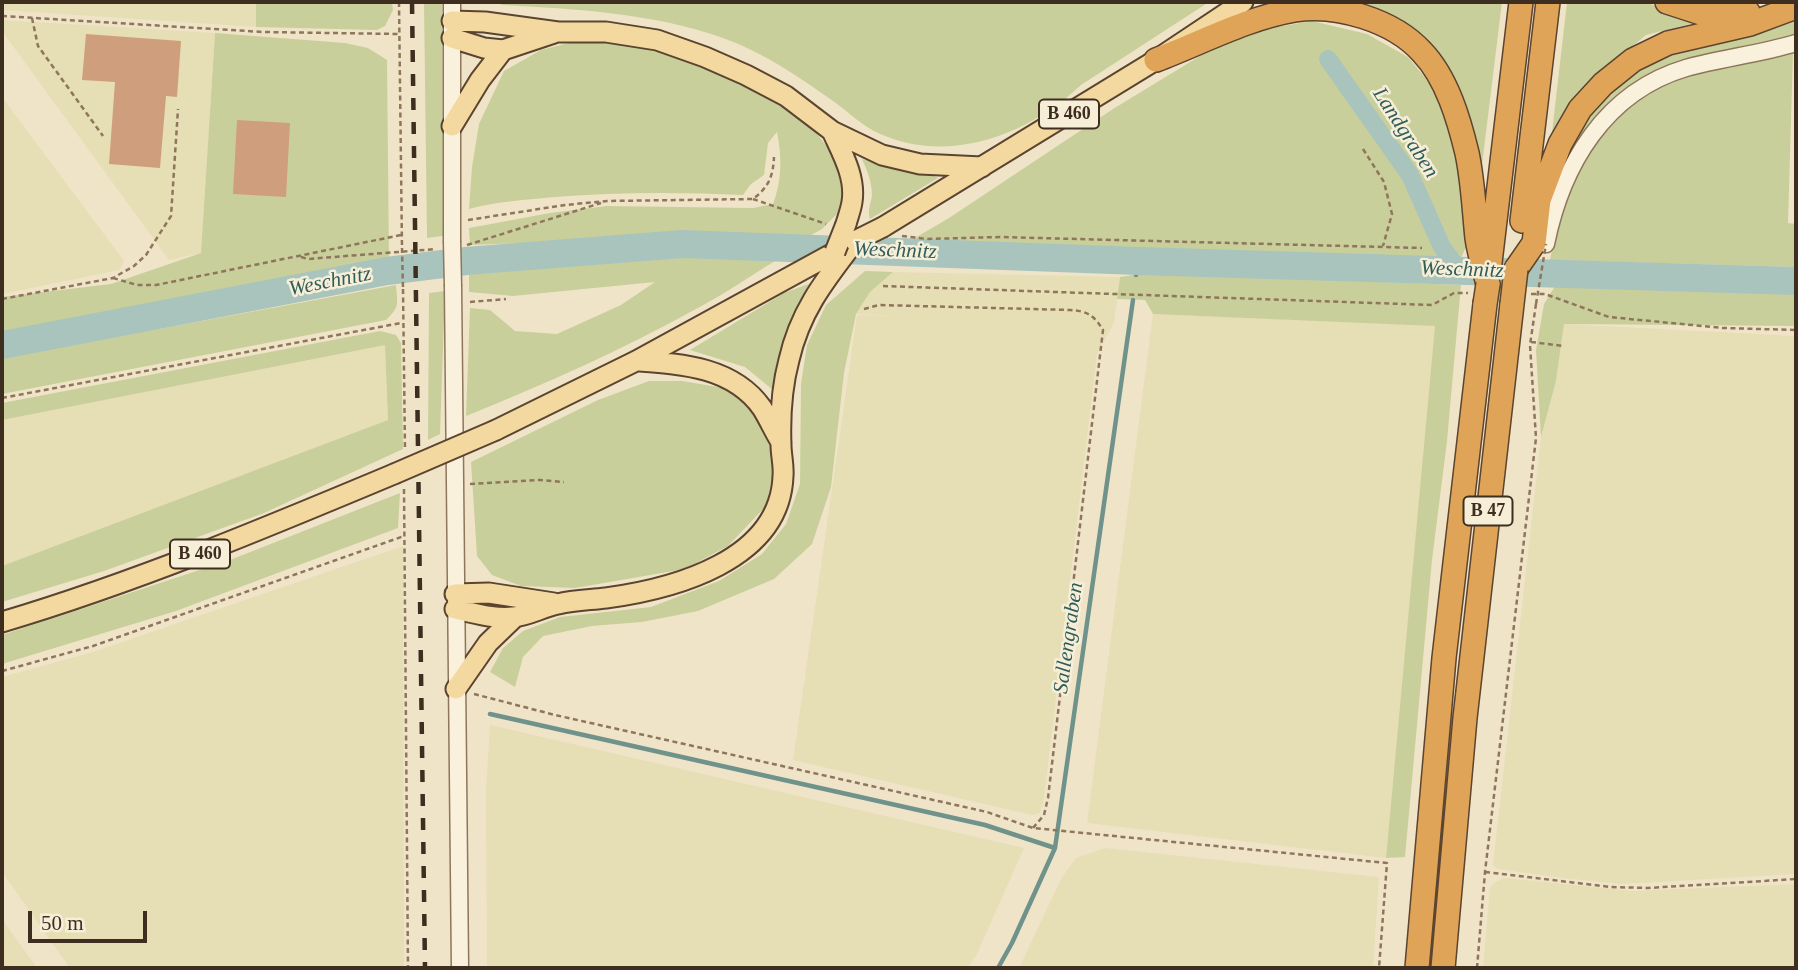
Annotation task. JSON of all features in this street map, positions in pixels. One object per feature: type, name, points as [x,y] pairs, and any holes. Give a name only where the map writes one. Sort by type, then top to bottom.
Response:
[{"type":"highway","name":"B 47","points":[[1417,968],[1444,658],[1484,294],[1485,241],[1521,2]]},
{"type":"highway","points":[[1533,243],[1548,2]]},
{"type":"highway","points":[[1667,2],[1704,14],[1745,14],[1781,2]]},
{"type":"highway","points":[[1533,243],[1539,200],[1560,144],[1580,109],[1602,84],[1633,60],[1668,43],[1750,24],[1796,7]]},
{"type":"highway","points":[[1156,60],[1256,20],[1297,10],[1326,10],[1358,16],[1404,37],[1423,53],[1440,79],[1455,112],[1485,241]]},
{"type":"highway","name":"B 47","points":[[1443,968],[1465,718],[1522,299],[1516,270],[1533,243]]},
{"type":"main road","name":"B 460","points":[[2,622],[81,598],[399,480],[636,361],[835,251],[851,233],[892,232],[982,167],[1156,60],[1243,2]]},
{"type":"main road","points":[[452,20],[484,48],[503,50],[558,32]]},
{"type":"main road","points":[[452,20],[558,32],[606,32],[657,40],[705,57],[786,96],[832,131],[899,160],[920,164],[982,167]]},
{"type":"main road","points":[[452,126],[480,80],[503,50]]},
{"type":"main road","points":[[455,601],[490,617],[515,617],[558,604],[666,587],[719,566],[747,548],[767,526],[778,502],[783,478],[781,442],[788,361],[800,325],[851,233],[853,185],[850,170],[832,131]]},
{"type":"main road","points":[[636,361],[686,365],[732,381],[761,407],[781,442]]},
{"type":"main road","points":[[455,601],[489,593],[558,604]]},
{"type":"main road","points":[[456,689],[488,643],[515,617]]},
{"type":"street","points":[[452,20],[451,245],[460,968]]},
{"type":"street","points":[[1533,243],[1552,212],[1580,152],[1600,124],[1639,88],[1686,68],[1766,52],[1796,43]]},
{"type":"path","points":[[399,2],[404,450]]},
{"type":"path","points":[[2,16],[263,32],[400,34]]},
{"type":"path","points":[[32,18],[38,46],[103,136]]},
{"type":"path","points":[[2,299],[113,278],[134,266],[146,255],[171,216],[178,109]]},
{"type":"path","points":[[1363,149],[1384,181],[1392,214],[1383,246]]},
{"type":"path","points":[[753,199],[766,190],[773,173],[774,157]]},
{"type":"path","points":[[451,223],[607,201],[753,199],[826,224]]},
{"type":"path","points":[[301,257],[308,259],[391,254],[471,244],[607,201]]},
{"type":"path","points":[[892,232],[927,239],[1000,237],[1423,248]]},
{"type":"path","points":[[113,278],[137,285],[156,285],[401,235]]},
{"type":"path","points":[[1477,968],[1485,872],[1536,438],[1531,342],[1536,304],[1533,243]]},
{"type":"path","points":[[883,286],[1432,305],[1454,293],[1484,294]]},
{"type":"path","points":[[1522,299],[1545,294],[1609,317],[1723,328],[1796,330]]},
{"type":"path","points":[[453,295],[506,299]]},
{"type":"path","points":[[864,309],[878,305],[1077,310],[1096,317],[1103,330],[1048,798],[1044,815],[1033,828]]},
{"type":"path","points":[[2,398],[401,323]]},
{"type":"path","points":[[1531,342],[1564,346]]},
{"type":"path","points":[[399,480],[404,536],[408,968]]},
{"type":"path","points":[[454,484],[540,480],[564,482]]},
{"type":"path","points":[[2,671],[93,646],[404,536]]},
{"type":"path","points":[[456,689],[555,715],[987,812],[1033,828],[1387,863],[1379,968]]},
{"type":"path","points":[[1485,872],[1636,887],[1796,879]]},
{"type":"shaded area","points":[[2,2],[256,2],[256,27],[2,10]]},
{"type":"shaded area","points":[[2,20],[215,33],[201,253],[169,260],[2,31]]},
{"type":"shaded area","points":[[2,97],[124,261],[119,270],[2,294]]},
{"type":"shaded area","points":[[893,272],[1120,277],[1114,323],[1097,354],[1044,798],[1040,813],[1032,815],[793,760],[857,315],[909,316],[856,314],[870,292]]},
{"type":"shaded area","points":[[1153,314],[1436,325],[1386,858],[1087,823]]},
{"type":"shaded area","points":[[1564,324],[1796,336],[1796,874],[1622,884],[1498,869],[1493,865],[1541,437],[1556,381]]},
{"type":"shaded area","points":[[385,344],[388,420],[2,566],[2,420]]},
{"type":"shaded area","points":[[403,546],[404,968],[70,968],[2,872],[2,677],[93,652]]},
{"type":"shaded area","points":[[490,725],[1024,848],[976,956],[967,968],[487,968],[486,791]]},
{"type":"shaded area","points":[[1105,848],[1379,877],[1373,968],[1019,968],[1062,877],[1076,858]]},
{"type":"shaded area","points":[[1504,878],[1633,891],[1796,884],[1796,968],[1483,968],[1490,888]]},
{"type":"shaded area","points":[[2,919],[37,968],[2,968]]},
{"type":"green space","points":[[256,2],[392,2],[393,10],[385,26],[377,30],[256,27]]},
{"type":"green space","points":[[424,2],[442,2],[443,236],[427,238]]},
{"type":"green space","points":[[497,2],[1209,2],[1081,85],[1035,119],[983,141],[955,146],[927,146],[899,141],[872,130],[780,66],[723,38],[641,18],[502,5]]},
{"type":"green space","points":[[1332,2],[1502,2],[1482,165],[1465,108],[1438,58]]},
{"type":"green space","points":[[1567,2],[1646,2],[1694,23],[1646,35],[1608,67],[1550,150]]},
{"type":"green space","points":[[1796,18],[1796,39],[1634,84],[1554,195],[1569,150],[1581,125],[1609,92],[1633,72],[1671,51]]},
{"type":"green space","points":[[1312,21],[1367,34],[1408,57],[1437,92],[1454,125],[1468,243],[1460,260],[1437,263],[903,245],[1200,56],[1253,31]]},
{"type":"green space","points":[[215,33],[345,43],[368,48],[387,60],[389,262],[2,335],[2,297],[111,284],[201,253]]},
{"type":"green space","points":[[588,38],[663,52],[770,91],[807,121],[836,158],[848,182],[843,208],[822,229],[797,243],[763,237],[470,245],[469,228],[550,213],[607,206],[753,208],[773,204],[780,168],[777,132],[768,143],[764,175],[751,184],[743,195],[602,194],[512,201],[469,209],[479,124],[504,71],[541,50]]},
{"type":"green space","points":[[1793,53],[1788,223],[1796,224],[1796,267],[1550,260],[1561,203],[1587,152],[1639,93],[1676,78],[1765,56]]},
{"type":"green space","points":[[862,159],[911,169],[938,178],[870,219],[872,190]]},
{"type":"green space","points":[[679,257],[775,261],[716,298],[640,339],[466,416],[470,308],[490,310],[515,331],[557,334],[621,305],[655,282],[513,296],[469,292],[469,274]]},
{"type":"green space","points":[[865,271],[893,272],[870,292],[856,314],[844,373],[831,487],[812,544],[774,579],[698,611],[543,636],[523,657],[515,687],[490,672],[503,648],[523,631],[560,617],[651,607],[719,581],[762,554],[786,524],[800,484],[801,384],[807,345],[826,305]]},
{"type":"green space","points":[[1147,273],[1461,285],[1405,857],[1386,858],[1435,326],[1153,314],[1145,300],[1117,299],[1120,277]]},
{"type":"green space","points":[[811,283],[790,327],[779,395],[745,367],[690,350],[784,293]]},
{"type":"green space","points":[[1557,283],[1796,291],[1796,326],[1564,324],[1556,381],[1541,437],[1536,350],[1544,304]]},
{"type":"green space","points":[[396,285],[396,308],[386,320],[2,394],[2,358]]},
{"type":"green space","points":[[445,291],[440,434],[428,440],[429,293]]},
{"type":"green space","points":[[380,331],[396,335],[401,343],[403,449],[264,513],[104,571],[2,602],[2,566],[388,420],[385,345],[2,420],[2,403]]},
{"type":"green space","points":[[649,381],[682,381],[724,388],[751,404],[772,439],[773,474],[766,506],[728,546],[685,569],[575,588],[521,586],[492,575],[477,556],[471,462],[598,400]]},
{"type":"green space","points":[[400,493],[398,528],[176,611],[2,664],[2,635],[230,560]]},
{"type":"building","points":[[86,34],[181,41],[177,97],[166,96],[160,168],[109,164],[115,82],[82,80]]},
{"type":"building","points":[[237,120],[290,123],[286,197],[233,194]]},
{"type":"waterway","name":"Landgraben","points":[[1328,59],[1410,175],[1442,247],[1460,272]]},
{"type":"waterway","name":"Weschnitz","points":[[2,345],[387,271],[466,261],[682,244],[1796,281]]},
{"type":"waterway","name":"Sallengraben","points":[[1136,275],[1138,261]]},
{"type":"waterway","name":"Sallengraben","points":[[998,968],[1055,848],[1133,300]]},
{"type":"waterway","points":[[490,714],[985,825],[1055,848]]},
{"type":"railway","points":[[412,2],[425,968]]}]
